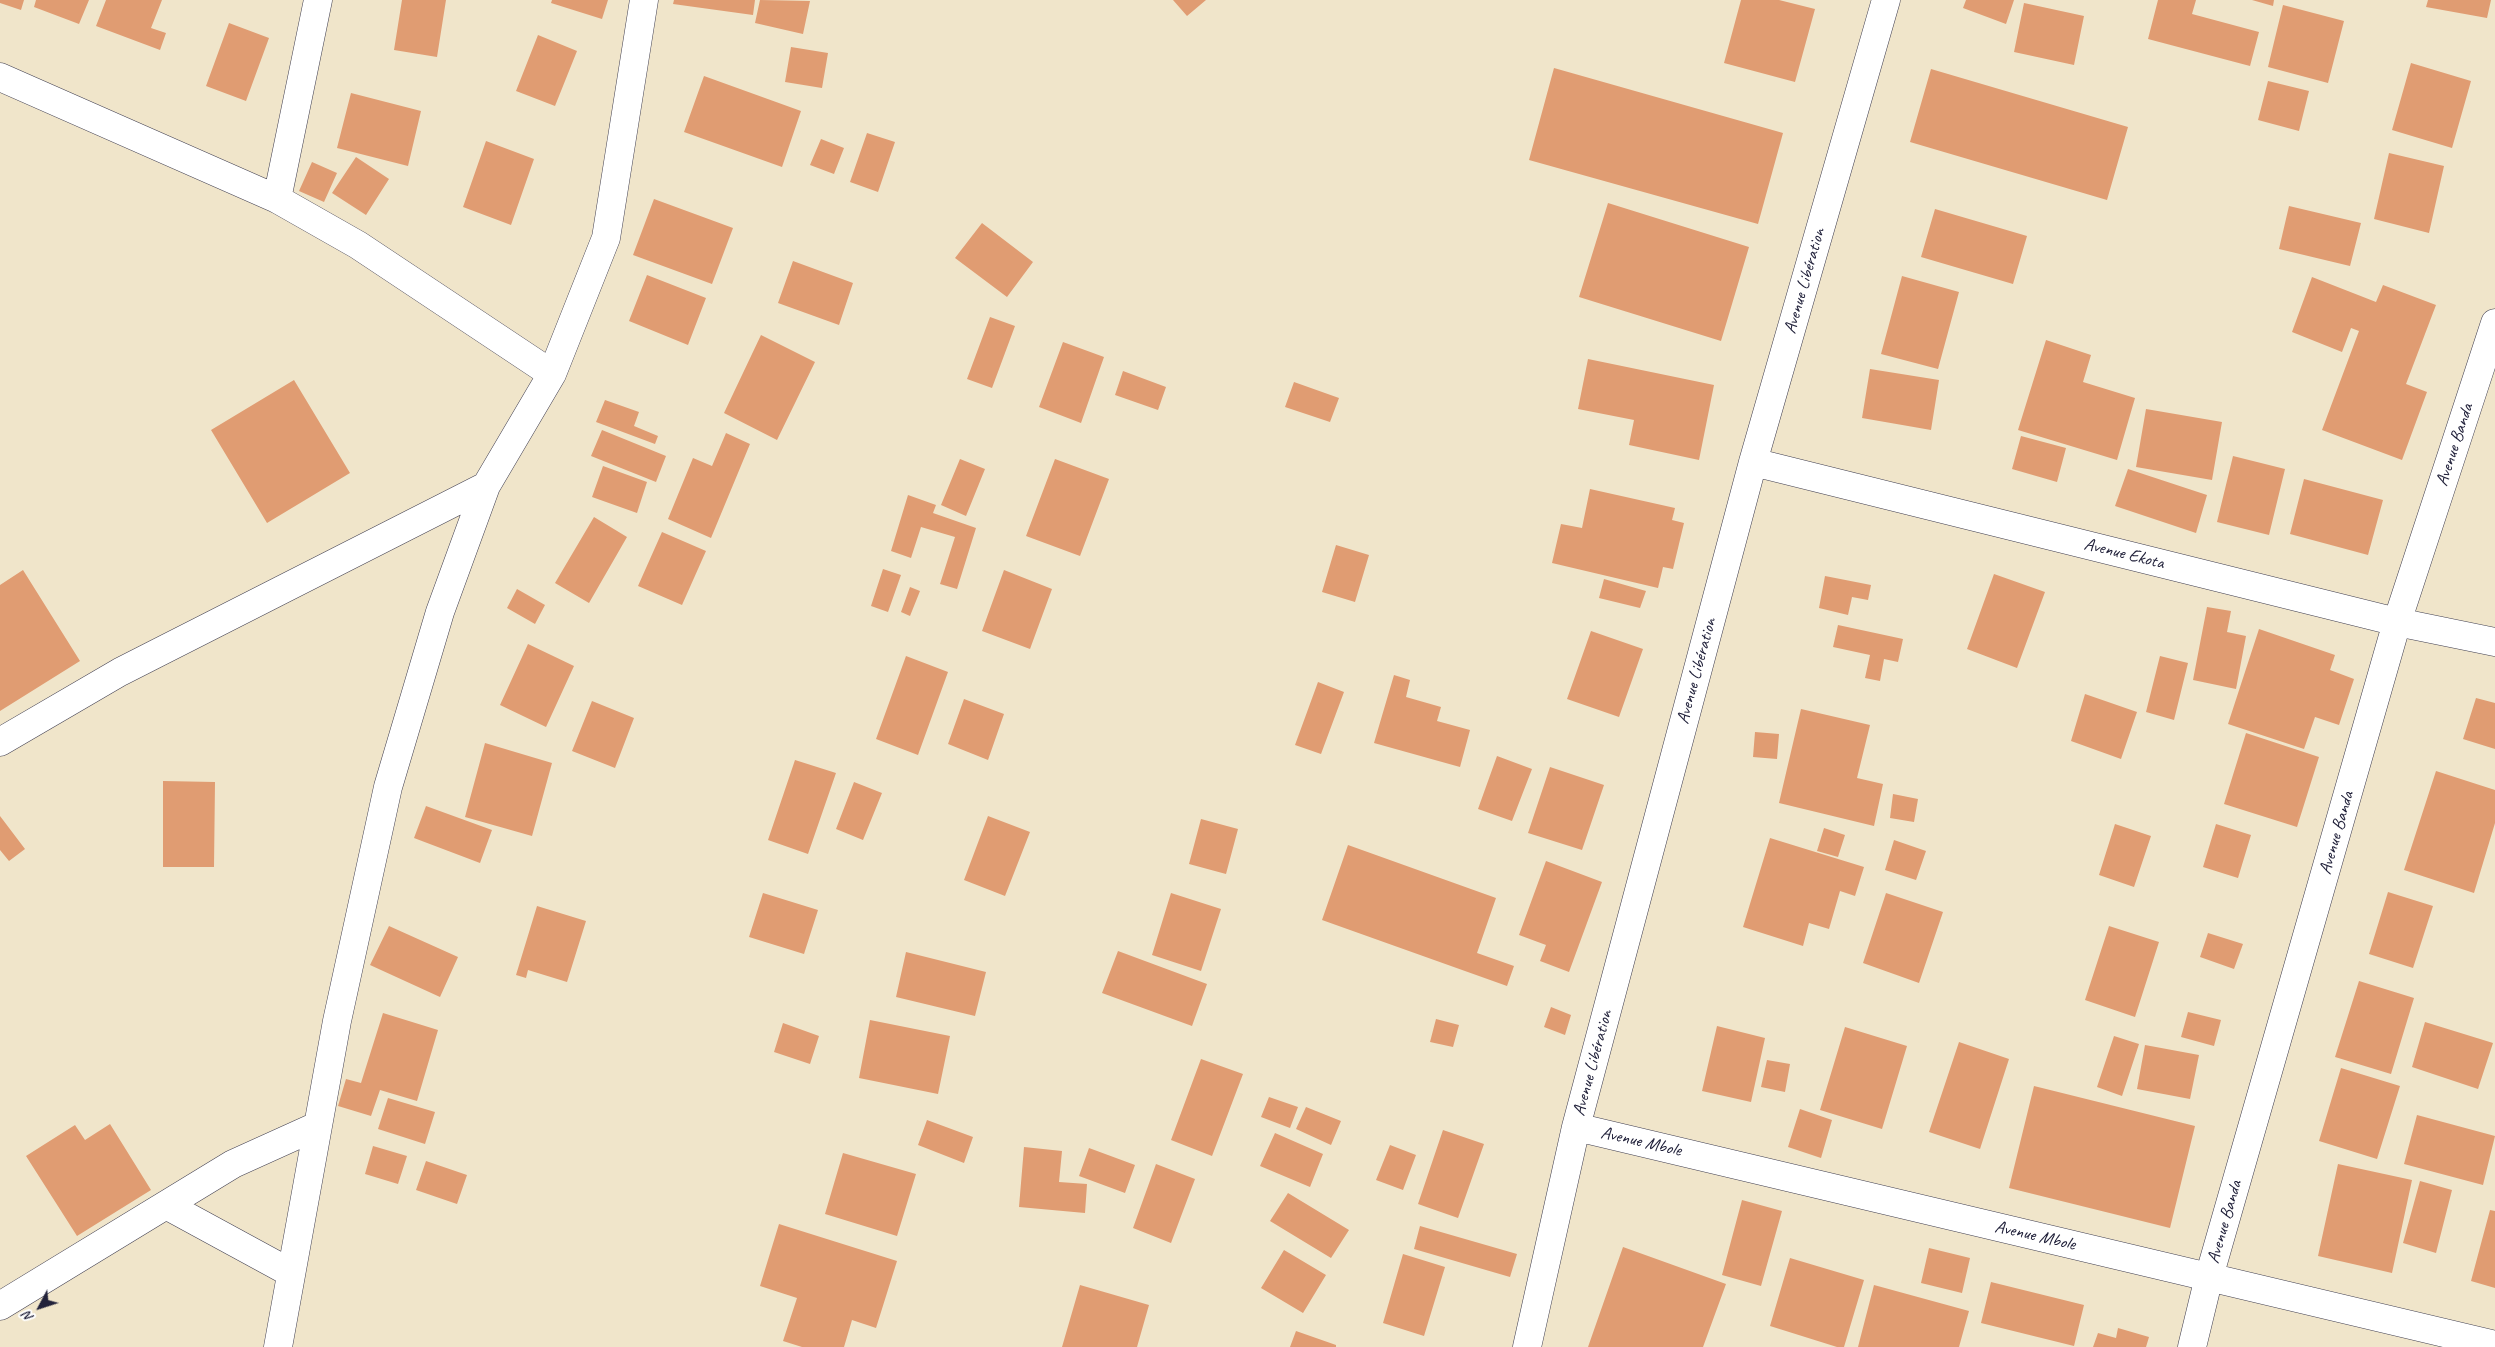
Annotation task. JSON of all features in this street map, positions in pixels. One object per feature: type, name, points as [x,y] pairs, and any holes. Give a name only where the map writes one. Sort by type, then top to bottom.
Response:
[{"type":"street","points":[[277,199],[318,0]]},
{"type":"street","points":[[278,1347],[336,1021],[388,787],[440,612],[486,486],[552,374],[606,238],[644,0]]},
{"type":"street","name":"Avenue Libération","points":[[1527,1347],[1576,1127],[1753,462],[1886,0]]},
{"type":"street","points":[[0,77],[277,199],[358,245],[552,374]]},
{"type":"street","name":"Avenue Banda","points":[[2192,1347],[2210,1277],[2397,622],[2495,322]]},
{"type":"street","name":"Avenue Ekota","points":[[1753,462],[2397,622],[2495,642]]},
{"type":"street","points":[[0,742],[120,672],[486,486]]},
{"type":"street","points":[[0,1306],[233,1164],[317,1126]]},
{"type":"street","name":"Avenue Mbole","points":[[1576,1127],[2495,1344]]},
{"type":"street","points":[[166,1205],[291,1274]]},
{"type":"building","points":[[0,0],[24,0],[21,10],[0,3]]},
{"type":"building","points":[[36,0],[89,0],[79,24],[34,7]]},
{"type":"building","points":[[106,0],[162,0],[151,28],[166,33],[160,50],[96,26]]},
{"type":"building","points":[[402,0],[446,0],[437,57],[394,50]]},
{"type":"building","points":[[552,0],[608,0],[602,19],[551,3]]},
{"type":"building","points":[[674,0],[755,0],[753,15],[673,4]]},
{"type":"building","points":[[760,0],[810,1],[803,34],[755,23]]},
{"type":"building","points":[[1173,0],[1206,0],[1187,16]]},
{"type":"building","points":[[1741,0],[1779,0],[1815,9],[1795,82],[1724,63]]},
{"type":"building","points":[[1966,0],[2014,0],[2006,24],[1963,8]]},
{"type":"building","points":[[2158,0],[2196,0],[2192,14],[2259,32],[2250,66],[2148,39]]},
{"type":"building","points":[[2252,0],[2274,0],[2273,6]]},
{"type":"building","points":[[2428,0],[2491,0],[2487,18],[2426,7]]},
{"type":"building","points":[[2024,3],[2084,16],[2074,65],[2014,52]]},
{"type":"building","points":[[2283,5],[2344,21],[2328,83],[2268,67]]},
{"type":"building","points":[[229,23],[269,38],[246,101],[206,86]]},
{"type":"building","points":[[538,35],[577,51],[555,106],[516,91]]},
{"type":"building","points":[[791,47],[828,53],[822,88],[785,82]]},
{"type":"building","points":[[2411,63],[2471,81],[2452,148],[2392,130]]},
{"type":"building","points":[[1554,68],[1783,133],[1758,224],[1529,160]]},
{"type":"building","points":[[1931,69],[2128,127],[2107,200],[1910,142]]},
{"type":"building","points":[[704,76],[801,111],[782,167],[684,132]]},
{"type":"building","points":[[2268,81],[2309,91],[2299,131],[2258,120]]},
{"type":"building","points":[[351,93],[421,111],[408,166],[337,148]]},
{"type":"building","points":[[867,133],[895,142],[878,192],[850,182]]},
{"type":"building","points":[[821,139],[844,148],[834,174],[810,165]]},
{"type":"building","points":[[486,141],[534,159],[511,225],[463,207]]},
{"type":"building","points":[[2389,153],[2444,166],[2429,233],[2374,219]]},
{"type":"building","points":[[356,157],[389,179],[366,215],[332,193]]},
{"type":"building","points":[[312,162],[337,173],[324,202],[299,191]]},
{"type":"building","points":[[654,199],[733,228],[712,284],[633,255]]},
{"type":"building","points":[[1608,203],[1749,247],[1721,341],[1579,297]]},
{"type":"building","points":[[2289,206],[2361,223],[2350,266],[2279,249]]},
{"type":"building","points":[[1935,209],[2027,236],[2013,284],[1921,257]]},
{"type":"building","points":[[982,223],[1033,262],[1007,297],[955,258]]},
{"type":"building","points":[[793,261],[853,283],[839,325],[778,303]]},
{"type":"building","points":[[647,275],[706,298],[688,345],[629,321]]},
{"type":"building","points":[[1902,276],[1959,292],[1938,369],[1881,354]]},
{"type":"building","points":[[2312,277],[2376,302],[2383,285],[2436,305],[2406,384],[2427,392],[2402,460],[2322,430],[2359,331],[2351,328],[2342,352],[2292,332]]},
{"type":"building","points":[[990,317],[1015,326],[992,388],[967,379]]},
{"type":"building","points":[[761,335],[815,362],[777,440],[724,413]]},
{"type":"building","points":[[2046,340],[2091,355],[2083,382],[2135,398],[2117,460],[2018,430]]},
{"type":"building","points":[[1063,342],[1104,357],[1081,423],[1039,407]]},
{"type":"building","points":[[1588,359],[1714,385],[1699,460],[1629,445],[1634,420],[1578,409]]},
{"type":"building","points":[[1870,369],[1939,380],[1931,430],[1862,418]]},
{"type":"building","points":[[1123,371],[1166,387],[1158,410],[1115,395]]},
{"type":"building","points":[[294,380],[350,473],[267,523],[211,430]]},
{"type":"building","points":[[1294,382],[1339,398],[1330,422],[1285,407]]},
{"type":"building","points":[[605,400],[639,412],[634,426],[658,436],[655,444],[596,422]]},
{"type":"building","points":[[2146,409],[2222,422],[2212,480],[2136,467]]},
{"type":"building","points":[[602,430],[666,456],[656,482],[591,456]]},
{"type":"building","points":[[726,433],[750,444],[711,538],[668,519],[693,458],[712,466]]},
{"type":"building","points":[[2021,436],[2066,448],[2057,482],[2012,469]]},
{"type":"building","points":[[2233,456],[2285,469],[2269,535],[2217,522]]},
{"type":"building","points":[[960,459],[985,469],[966,516],[941,505]]},
{"type":"building","points":[[1055,459],[1109,479],[1080,556],[1026,536]]},
{"type":"building","points":[[603,466],[647,482],[637,513],[592,497]]},
{"type":"building","points":[[2128,469],[2207,495],[2196,533],[2115,506]]},
{"type":"building","points":[[2304,479],[2383,500],[2368,555],[2290,534]]},
{"type":"building","points":[[1590,489],[1675,508],[1672,520],[1684,523],[1673,569],[1663,567],[1658,588],[1552,563],[1561,524],[1582,528]]},
{"type":"building","points":[[908,495],[936,505],[933,513],[976,528],[957,589],[940,584],[955,537],[921,527],[911,558],[891,551]]},
{"type":"building","points":[[594,517],[627,537],[589,603],[555,583]]},
{"type":"building","points":[[662,532],[706,551],[682,605],[638,586]]},
{"type":"building","points":[[1336,545],[1369,555],[1355,602],[1322,592]]},
{"type":"building","points":[[883,569],[901,575],[888,612],[871,606]]},
{"type":"building","points":[[23,570],[80,661],[0,711],[0,585]]},
{"type":"building","points":[[1004,570],[1052,589],[1030,649],[982,631]]},
{"type":"building","points":[[1994,574],[2045,592],[2017,668],[1967,649]]},
{"type":"building","points":[[1825,576],[1871,585],[1868,600],[1852,597],[1848,615],[1819,608]]},
{"type":"building","points":[[1604,579],[1646,591],[1640,608],[1599,598]]},
{"type":"building","points":[[910,587],[920,591],[910,616],[901,612]]},
{"type":"building","points":[[517,589],[545,605],[535,624],[507,608]]},
{"type":"building","points":[[2207,607],[2231,611],[2227,632],[2246,636],[2236,689],[2193,680]]},
{"type":"building","points":[[1838,625],[1903,639],[1898,662],[1884,659],[1880,681],[1865,678],[1870,655],[1833,647]]},
{"type":"building","points":[[2259,629],[2335,655],[2330,670],[2354,679],[2339,725],[2315,717],[2304,749],[2228,724]]},
{"type":"building","points":[[1591,631],[1643,649],[1619,717],[1567,699]]},
{"type":"building","points":[[528,644],[574,666],[546,727],[500,705]]},
{"type":"building","points":[[906,656],[948,672],[918,755],[876,739]]},
{"type":"building","points":[[2160,656],[2188,663],[2174,720],[2146,712]]},
{"type":"building","points":[[1394,675],[1410,680],[1406,697],[1441,707],[1437,721],[1470,730],[1460,767],[1374,743]]},
{"type":"building","points":[[1318,682],[1344,692],[1321,754],[1295,745]]},
{"type":"building","points":[[2085,694],[2137,712],[2121,759],[2071,741]]},
{"type":"building","points":[[2476,698],[2495,703],[2495,749],[2463,739]]},
{"type":"building","points":[[964,699],[1004,714],[988,760],[948,744]]},
{"type":"building","points":[[592,701],[634,718],[615,768],[572,751]]},
{"type":"building","points":[[1801,709],[1870,725],[1857,778],[1883,784],[1874,826],[1779,803]]},
{"type":"building","points":[[1755,732],[1779,734],[1777,759],[1753,757]]},
{"type":"building","points":[[2246,733],[2319,757],[2297,827],[2224,804]]},
{"type":"building","points":[[485,743],[552,763],[532,836],[465,817]]},
{"type":"building","points":[[1497,756],[1532,769],[1512,821],[1478,809]]},
{"type":"building","points":[[795,760],[836,773],[808,854],[768,840]]},
{"type":"building","points":[[1550,767],[1604,785],[1582,850],[1528,833]]},
{"type":"building","points":[[2436,771],[2495,790],[2495,823],[2474,893],[2404,870]]},
{"type":"building","points":[[163,781],[215,782],[214,867],[163,867]]},
{"type":"building","points":[[854,782],[882,793],[863,840],[836,829]]},
{"type":"building","points":[[1893,794],[1918,799],[1914,822],[1890,818]]},
{"type":"building","points":[[426,806],[492,830],[480,863],[414,838]]},
{"type":"building","points":[[0,816],[25,849],[9,861],[0,850]]},
{"type":"building","points":[[988,816],[1030,832],[1005,896],[964,880]]},
{"type":"building","points":[[1201,819],[1238,829],[1226,874],[1189,864]]},
{"type":"building","points":[[2115,824],[2151,836],[2134,887],[2099,875]]},
{"type":"building","points":[[2216,824],[2251,835],[2238,878],[2203,867]]},
{"type":"building","points":[[1824,828],[1845,835],[1838,857],[1817,851]]},
{"type":"building","points":[[1770,838],[1864,867],[1855,896],[1840,891],[1829,929],[1809,923],[1803,946],[1743,927]]},
{"type":"building","points":[[1894,840],[1926,851],[1916,880],[1885,870]]},
{"type":"building","points":[[1348,845],[1496,898],[1477,953],[1514,966],[1507,986],[1322,920]]},
{"type":"building","points":[[1546,861],[1602,882],[1569,972],[1540,961],[1546,945],[1519,935]]},
{"type":"building","points":[[2388,892],[2433,906],[2413,968],[2369,954]]},
{"type":"building","points":[[763,893],[818,910],[804,954],[749,937]]},
{"type":"building","points":[[1171,893],[1221,909],[1201,971],[1152,955]]},
{"type":"building","points":[[1886,893],[1943,912],[1919,983],[1863,963]]},
{"type":"building","points":[[537,906],[586,921],[567,982],[528,970],[526,978],[516,975]]},
{"type":"building","points":[[389,926],[458,957],[440,997],[370,965]]},
{"type":"building","points":[[2109,926],[2159,942],[2135,1017],[2085,1000]]},
{"type":"building","points":[[2208,933],[2243,944],[2234,969],[2200,957]]},
{"type":"building","points":[[1118,951],[1207,984],[1192,1026],[1102,993]]},
{"type":"building","points":[[906,952],[986,972],[975,1016],[896,997]]},
{"type":"building","points":[[2359,981],[2414,998],[2391,1074],[2335,1057]]},
{"type":"building","points":[[1551,1007],[1571,1015],[1565,1035],[1544,1027]]},
{"type":"building","points":[[2188,1012],[2221,1020],[2214,1046],[2181,1037]]},
{"type":"building","points":[[383,1013],[438,1030],[417,1101],[380,1090],[371,1116],[338,1106],[346,1079],[361,1083]]},
{"type":"building","points":[[1436,1019],[1459,1025],[1453,1047],[1430,1042]]},
{"type":"building","points":[[870,1020],[950,1036],[938,1094],[859,1078]]},
{"type":"building","points":[[2425,1022],[2493,1043],[2478,1089],[2412,1067]]},
{"type":"building","points":[[783,1023],[819,1036],[810,1064],[774,1052]]},
{"type":"building","points":[[1717,1026],[1765,1038],[1751,1102],[1702,1091]]},
{"type":"building","points":[[1845,1027],[1907,1046],[1882,1129],[1820,1110]]},
{"type":"building","points":[[2114,1036],[2139,1044],[2122,1096],[2097,1087]]},
{"type":"building","points":[[1959,1042],[2009,1059],[1980,1149],[1929,1132]]},
{"type":"building","points":[[2145,1045],[2199,1055],[2190,1099],[2137,1089]]},
{"type":"building","points":[[1201,1059],[1243,1074],[1212,1156],[1171,1140]]},
{"type":"building","points":[[1767,1060],[1790,1064],[1785,1092],[1761,1087]]},
{"type":"building","points":[[2341,1068],[2400,1086],[2377,1159],[2319,1141]]},
{"type":"building","points":[[2034,1086],[2195,1126],[2170,1228],[2009,1188]]},
{"type":"building","points":[[1269,1097],[1298,1107],[1290,1128],[1261,1117]]},
{"type":"building","points":[[388,1098],[435,1112],[425,1144],[378,1129]]},
{"type":"building","points":[[1306,1107],[1341,1121],[1331,1145],[1296,1129]]},
{"type":"building","points":[[1800,1109],[1832,1120],[1821,1158],[1788,1147]]},
{"type":"building","points":[[2417,1115],[2495,1136],[2483,1185],[2404,1164]]},
{"type":"building","points":[[927,1120],[973,1137],[964,1163],[918,1145]]},
{"type":"building","points":[[110,1124],[151,1190],[77,1236],[26,1156],[75,1125],[85,1140]]},
{"type":"building","points":[[1443,1130],[1484,1144],[1458,1218],[1418,1204]]},
{"type":"building","points":[[1275,1133],[1323,1154],[1310,1187],[1260,1166]]},
{"type":"building","points":[[1390,1145],[1416,1155],[1403,1190],[1376,1180]]},
{"type":"building","points":[[373,1146],[407,1156],[398,1184],[365,1174]]},
{"type":"building","points":[[1024,1147],[1062,1151],[1059,1182],[1087,1184],[1085,1213],[1019,1207]]},
{"type":"building","points":[[1089,1148],[1135,1165],[1125,1193],[1079,1176]]},
{"type":"building","points":[[843,1153],[916,1174],[897,1236],[825,1214]]},
{"type":"building","points":[[426,1161],[467,1175],[457,1204],[416,1190]]},
{"type":"building","points":[[1156,1164],[1195,1179],[1171,1243],[1133,1228]]},
{"type":"building","points":[[2338,1164],[2412,1180],[2392,1273],[2318,1256]]},
{"type":"building","points":[[2420,1181],[2452,1190],[2436,1253],[2403,1243]]},
{"type":"building","points":[[1288,1193],[1349,1230],[1331,1258],[1270,1221]]},
{"type":"building","points":[[1742,1200],[1782,1211],[1761,1286],[1722,1275]]},
{"type":"building","points":[[2490,1210],[2495,1211],[2495,1288],[2471,1281]]},
{"type":"building","points":[[779,1224],[897,1261],[876,1328],[852,1320],[844,1347],[802,1347],[783,1341],[797,1298],[760,1286]]},
{"type":"building","points":[[1420,1226],[1517,1254],[1510,1277],[1414,1249]]},
{"type":"building","points":[[1623,1247],[1726,1284],[1703,1347],[1588,1347]]},
{"type":"building","points":[[1929,1248],[1970,1258],[1962,1293],[1921,1283]]},
{"type":"building","points":[[1284,1250],[1326,1275],[1303,1313],[1261,1288]]},
{"type":"building","points":[[1403,1254],[1445,1267],[1424,1336],[1383,1323]]},
{"type":"building","points":[[1790,1258],[1864,1280],[1844,1347],[1837,1347],[1770,1326]]},
{"type":"building","points":[[1991,1282],[2084,1305],[2074,1346],[1981,1323]]},
{"type":"building","points":[[1080,1285],[1149,1305],[1137,1347],[1062,1347]]},
{"type":"building","points":[[1874,1285],[1969,1311],[1959,1347],[1858,1347]]},
{"type":"building","points":[[2118,1328],[2149,1337],[2146,1347],[2093,1347],[2098,1333],[2116,1338]]},
{"type":"building","points":[[1296,1331],[1336,1345],[1336,1347],[1290,1347]]}]
